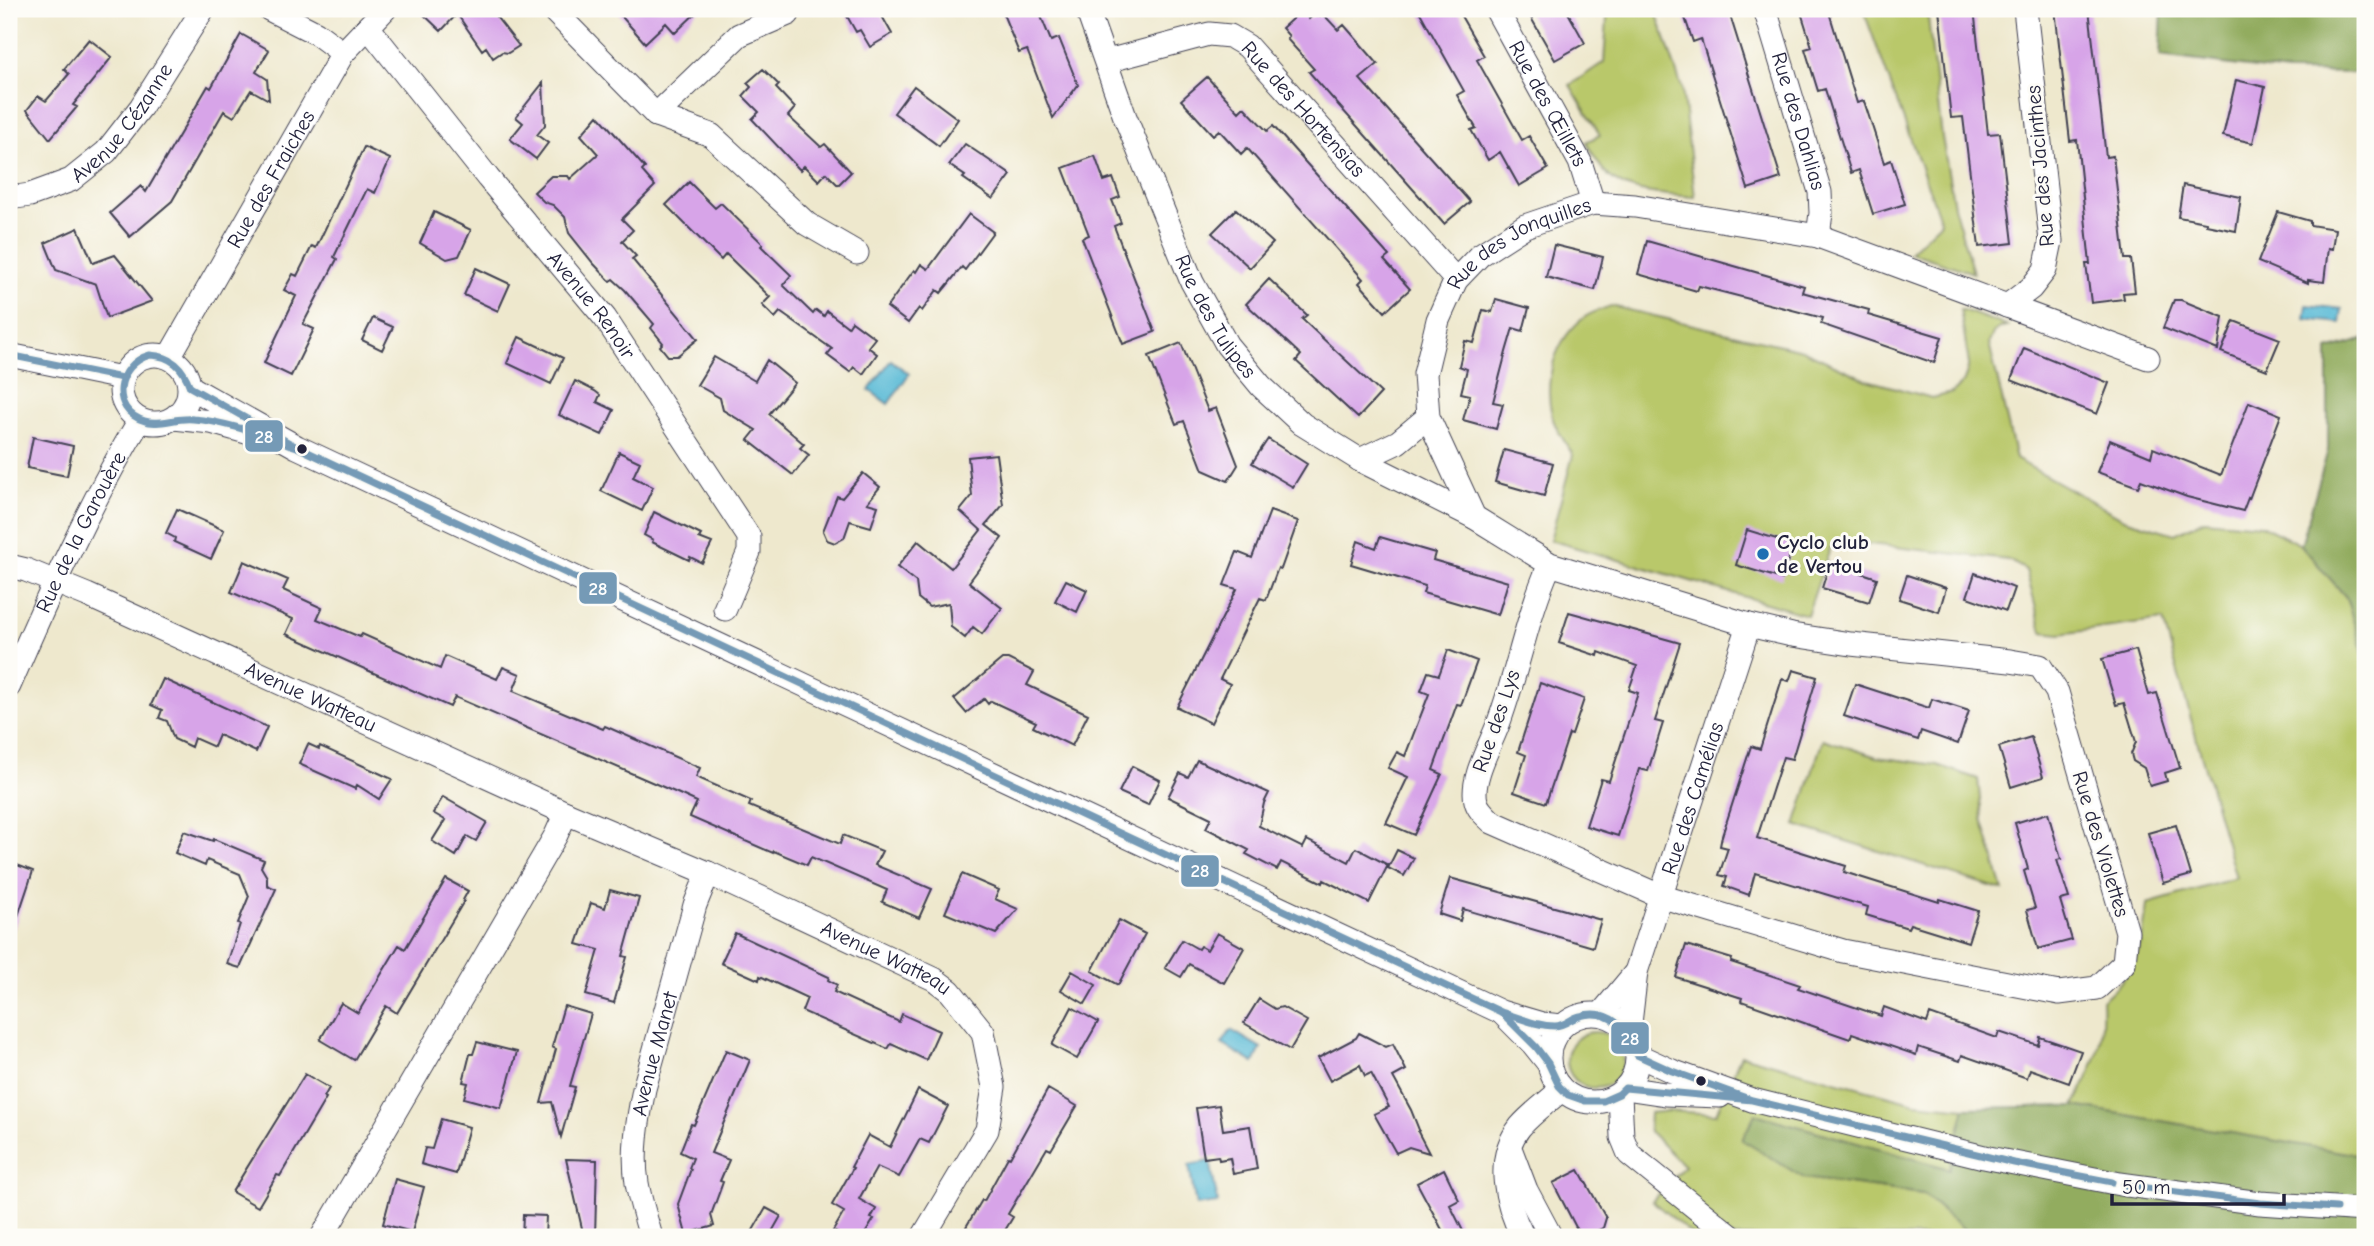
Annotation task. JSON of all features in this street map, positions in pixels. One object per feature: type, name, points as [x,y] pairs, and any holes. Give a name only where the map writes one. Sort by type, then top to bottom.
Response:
[{"type":"street","name":"Avenue Cézanne","points":[[9,198],[30,195],[71,180],[106,152],[141,107],[203,9]]},
{"type":"street","points":[[270,9],[316,33],[343,53]]},
{"type":"street","name":"Rue des Fraiches","points":[[169,357],[343,53],[385,9]]},
{"type":"street","points":[[552,9],[656,116],[711,135],[807,224],[857,253]]},
{"type":"street","name":"Rue des Tulipes","points":[[1087,9],[1125,117],[1192,282],[1227,345],[1261,386],[1302,424],[1360,460],[1474,517]]},
{"type":"street","name":"Rue des Œillets","points":[[1496,9],[1580,162],[1593,203]]},
{"type":"street","name":"Rue des Dahlias","points":[[1765,9],[1820,192],[1818,236]]},
{"type":"street","name":"Rue des Jacinthes","points":[[2007,306],[2031,288],[2045,270],[2050,242],[2025,9]]},
{"type":"street","points":[[656,116],[739,35],[788,14]]},
{"type":"street","name":"Avenue Renoir","points":[[368,27],[488,178],[605,318],[749,537],[749,552],[725,609]]},
{"type":"street","name":"Rue des Hortensias","points":[[1107,61],[1209,34],[1230,36],[1247,46],[1456,280]]},
{"type":"street","name":"Rue des Jonquilles","points":[[1474,517],[1428,417],[1425,374],[1438,320],[1456,280],[1480,255],[1525,226],[1593,203],[1635,206],[1818,236],[2148,358]]},
{"type":"street","points":[[9,355],[122,378]]},
{"type":"street","points":[[174,418],[185,407],[190,387],[184,369],[169,357],[153,355],[137,359],[122,378],[121,392],[125,406],[140,420],[154,424],[174,418],[211,422],[297,447]]},
{"type":"street","points":[[190,387],[297,447],[1501,1012],[1542,1024],[1562,1026]]},
{"type":"street","points":[[1360,460],[1398,442],[1428,417]]},
{"type":"street","name":"Rue de la Garouère","points":[[9,686],[55,581],[140,420]]},
{"type":"street","points":[[1474,517],[1550,564],[1749,625]]},
{"type":"street","name":"Rue des Lys","points":[[1550,564],[1534,600],[1501,718],[1476,780],[1475,800],[1492,822],[1660,895]]},
{"type":"street","name":"Avenue Watteau","points":[[9,566],[55,581],[566,813],[708,873],[934,978],[950,991],[983,1032],[994,1087],[987,1130],[923,1237]]},
{"type":"street","name":"Rue des Camélias","points":[[1629,1032],[1636,972],[1749,625]]},
{"type":"street","name":"Rue des Violettes","points":[[1660,895],[1843,951],[2059,993],[2097,988],[2124,962],[2127,932],[2057,692],[2040,666],[1851,644],[1749,625]]},
{"type":"street","points":[[322,1237],[556,835],[566,813]]},
{"type":"street","name":"Avenue Manet","points":[[651,1237],[637,1183],[639,1116],[644,1088],[695,905],[708,873]]},
{"type":"street","name":"Rue des Camélias","points":[[1601,1014],[1636,972]]},
{"type":"street","points":[[1501,1012],[1549,1064]]},
{"type":"street","points":[[1732,1237],[1629,1154],[1622,1136],[1623,1092],[1636,1067],[1637,1055],[1629,1032],[1616,1020],[1601,1014],[1580,1015],[1562,1026],[1550,1044],[1549,1064],[1553,1077],[1562,1090],[1585,1101],[1611,1100],[1623,1092],[1706,1095],[1752,1100]]},
{"type":"street","points":[[1637,1055],[1672,1071],[1752,1100],[1984,1157],[2120,1184],[2260,1203],[2365,1210]]},
{"type":"street","points":[[1523,1237],[1514,1221],[1504,1183],[1510,1147],[1519,1128],[1562,1090]]},
{"type":"street","points":[[1510,1147],[1526,1190],[1551,1237]]},
{"type":"green space","points":[[1602,9],[1655,9],[1682,88],[1695,197],[1646,192],[1623,185],[1604,171],[1586,142],[1600,135],[1570,85],[1604,62],[1607,18]]},
{"type":"green space","points":[[1864,9],[1927,9],[1942,137],[1954,206],[1973,273],[1910,252],[1941,222]]},
{"type":"green space","points":[[2162,9],[2365,9],[2365,73],[2288,72],[2160,56]]},
{"type":"green space","points":[[1611,306],[1802,350],[1867,380],[1932,398],[1952,393],[1964,381],[1969,364],[1960,309],[2007,326],[1995,331],[1989,343],[2016,459],[2124,519],[2175,534],[2204,520],[2261,525],[2301,545],[2346,597],[2365,659],[2365,1156],[2074,1106],[2097,1055],[2102,1030],[2102,1000],[2124,979],[2136,958],[2147,904],[2236,878],[2163,620],[2060,634],[2042,632],[2026,570],[2008,560],[1844,541],[1831,546],[1807,615],[1550,540],[1573,455],[1552,416],[1549,388],[1554,361],[1559,348],[1575,326],[1588,315]]},
{"type":"green space","points":[[2365,339],[2365,659],[2346,597],[2301,545],[2328,450],[2328,350]]},
{"type":"green space","points":[[1823,739],[1877,757],[1937,765],[1978,779],[1982,819],[2003,890],[1795,825]]},
{"type":"green space","points":[[1589,1032],[1601,1032],[1611,1036],[1619,1044],[1623,1060],[1619,1076],[1611,1084],[1601,1088],[1589,1088],[1579,1084],[1571,1076],[1567,1066],[1567,1054],[1571,1044],[1579,1036]]},
{"type":"green space","points":[[1741,1055],[1915,1103],[1965,1108],[1950,1169],[1755,1115],[1804,1178],[1923,1194],[1973,1237],[1695,1237],[1652,1201],[1684,1166],[1649,1131],[1650,1113],[1668,1111],[1716,1114]]},
{"type":"green space","points":[[2074,1106],[2365,1156],[2365,1237],[1973,1237],[1923,1194],[1804,1178],[1742,1140],[1755,1114],[1949,1169],[1965,1108]]},
{"type":"water","points":[[2307,305],[2342,309],[2340,323],[2305,319]]},
{"type":"water","points":[[891,360],[909,374],[888,404],[869,390]]},
{"type":"water","points":[[1231,1030],[1261,1048],[1254,1063],[1222,1044]]},
{"type":"water","points":[[1210,1161],[1218,1203],[1196,1206],[1189,1165]]},
{"type":"building","points":[[418,9],[490,9],[519,46],[493,58],[486,47],[482,50],[457,14],[441,31]]},
{"type":"building","points":[[615,9],[700,9],[675,33],[666,23],[645,43]]},
{"type":"building","points":[[843,9],[878,9],[892,34],[870,47],[860,30],[856,32]]},
{"type":"building","points":[[1001,9],[1038,9],[1051,41],[1059,38],[1078,85],[1053,118],[1027,50],[1019,53]]},
{"type":"building","points":[[1418,9],[1457,9],[1484,56],[1477,60],[1522,140],[1529,136],[1548,169],[1519,186],[1500,152],[1488,160],[1471,130],[1476,128],[1457,95],[1464,91]]},
{"type":"building","points":[[1526,9],[1566,9],[1585,43],[1555,60]]},
{"type":"building","points":[[1682,9],[1728,9],[1781,178],[1748,189],[1701,39],[1693,42]]},
{"type":"building","points":[[1800,9],[1828,9],[1857,103],[1864,101],[1884,163],[1891,160],[1905,204],[1873,214],[1859,170],[1851,173],[1825,89],[1818,91],[1805,49],[1812,47]]},
{"type":"building","points":[[1939,9],[1974,9],[1988,134],[2000,133],[2013,243],[1979,247],[1963,117],[1951,118]]},
{"type":"building","points":[[2055,9],[2089,9],[2106,157],[2113,156],[2125,259],[2131,259],[2135,292],[2123,293],[2124,299],[2091,303],[2086,264],[2090,264],[2077,140],[2070,141]]},
{"type":"building","points":[[1302,10],[1309,19],[1313,15],[1325,16],[1338,30],[1344,25],[1378,64],[1360,79],[1470,202],[1444,224],[1309,72],[1314,69],[1287,39],[1289,36],[1282,28]]},
{"type":"building","points":[[241,34],[269,50],[256,72],[267,79],[269,100],[251,90],[234,117],[224,111],[172,201],[130,237],[110,213],[141,186],[146,192],[208,86],[211,88]]},
{"type":"building","points":[[89,39],[112,57],[73,105],[77,107],[50,139],[27,110],[38,96],[46,101],[69,74],[64,69]]},
{"type":"building","points":[[763,69],[779,85],[776,88],[795,108],[788,116],[821,147],[825,144],[851,172],[838,185],[826,173],[819,181],[804,166],[800,170],[752,119],[759,112],[743,96],[751,87],[747,83]]},
{"type":"building","points":[[1207,77],[1239,112],[1244,107],[1267,131],[1273,126],[1389,256],[1384,260],[1410,289],[1385,312],[1359,283],[1363,279],[1247,148],[1241,154],[1219,130],[1213,135],[1181,100]]},
{"type":"building","points":[[2236,80],[2265,87],[2253,143],[2223,136]]},
{"type":"building","points":[[543,83],[545,125],[537,135],[548,143],[536,159],[510,139],[523,123],[516,117]]},
{"type":"building","points":[[914,86],[958,119],[939,146],[894,113]]},
{"type":"building","points":[[598,115],[645,168],[642,171],[655,186],[622,219],[633,230],[622,241],[636,256],[632,259],[698,339],[677,356],[668,356],[660,346],[663,343],[651,328],[654,324],[625,290],[613,279],[610,281],[593,263],[569,233],[565,217],[534,192],[551,176],[568,176],[570,179],[598,154],[581,135]]},
{"type":"building","points":[[965,144],[1011,175],[993,199],[949,165]]},
{"type":"building","points":[[364,147],[390,159],[375,193],[367,189],[334,257],[337,259],[303,324],[314,329],[291,376],[264,363],[296,296],[284,290],[293,274],[297,276],[312,246],[316,248]]},
{"type":"building","points":[[1095,156],[1104,181],[1113,178],[1120,197],[1112,200],[1121,223],[1114,226],[1155,332],[1123,344],[1082,238],[1089,235],[1063,168]]},
{"type":"building","points":[[689,182],[715,208],[721,203],[763,244],[761,246],[791,275],[783,285],[813,314],[816,310],[824,316],[827,311],[848,327],[852,321],[875,338],[868,347],[877,354],[863,374],[854,367],[850,372],[827,355],[832,349],[780,312],[775,318],[762,305],[770,297],[726,254],[721,260],[666,205]]},
{"type":"building","points":[[2183,185],[2241,197],[2236,231],[2178,217]]},
{"type":"building","points":[[1236,209],[1273,243],[1250,268],[1212,233]]},
{"type":"building","points":[[434,212],[471,230],[459,256],[447,259],[420,243]]},
{"type":"building","points":[[2278,212],[2310,221],[2310,225],[2335,229],[2332,249],[2328,248],[2324,282],[2308,280],[2308,283],[2258,262]]},
{"type":"building","points":[[969,214],[993,232],[965,270],[962,267],[941,293],[937,290],[922,311],[919,308],[908,323],[887,307],[914,270],[916,272],[921,264],[928,269]]},
{"type":"building","points":[[78,228],[93,263],[115,255],[152,301],[107,318],[96,284],[56,270],[45,243]]},
{"type":"building","points":[[1647,241],[1804,286],[1802,292],[1869,310],[1868,315],[1942,337],[1934,363],[1821,324],[1823,318],[1699,286],[1697,291],[1638,274]]},
{"type":"building","points":[[1554,245],[1603,257],[1595,290],[1546,277]]},
{"type":"building","points":[[476,268],[510,284],[498,311],[464,295]]},
{"type":"building","points":[[1269,279],[1307,315],[1302,319],[1381,393],[1358,418],[1296,361],[1301,355],[1246,304]]},
{"type":"building","points":[[1496,299],[1529,308],[1523,331],[1513,328],[1506,352],[1493,402],[1503,404],[1496,429],[1463,420],[1470,395],[1461,393],[1467,369],[1459,366],[1465,341],[1474,343],[1483,310],[1492,312]]},
{"type":"building","points":[[2174,300],[2181,300],[2223,317],[2218,350],[2163,328]]},
{"type":"building","points":[[373,318],[393,327],[382,350],[362,340]]},
{"type":"building","points":[[2234,321],[2280,339],[2267,370],[2221,352]]},
{"type":"building","points":[[519,337],[563,358],[551,384],[507,363]]},
{"type":"building","points":[[1181,343],[1208,411],[1216,408],[1238,465],[1228,481],[1203,470],[1184,421],[1176,424],[1149,356]]},
{"type":"building","points":[[2024,348],[2109,383],[2097,414],[2011,380]]},
{"type":"building","points":[[714,357],[755,381],[767,360],[795,383],[769,414],[804,444],[800,448],[809,455],[793,475],[748,440],[756,430],[723,410],[720,398],[697,385]]},
{"type":"building","points":[[575,381],[595,391],[600,395],[597,402],[614,410],[602,435],[559,415]]},
{"type":"building","points":[[2249,402],[2281,415],[2243,511],[2187,497],[2141,480],[2138,487],[2097,472],[2110,440],[2151,457],[2153,448],[2221,475]]},
{"type":"building","points":[[33,437],[73,446],[67,476],[27,468]]},
{"type":"building","points":[[1268,439],[1307,464],[1293,487],[1252,463]]},
{"type":"building","points":[[1504,450],[1553,463],[1544,496],[1495,482]]},
{"type":"building","points":[[619,452],[640,462],[633,477],[653,487],[642,511],[601,491]]},
{"type":"building","points":[[996,454],[1003,505],[986,525],[1002,538],[969,582],[1002,608],[982,634],[973,627],[965,638],[951,627],[949,603],[929,607],[918,598],[916,582],[897,567],[918,541],[951,568],[981,530],[960,511],[972,496],[968,457]]},
{"type":"building","points":[[863,473],[880,487],[867,503],[878,506],[871,527],[850,521],[844,538],[835,543],[827,540],[823,531],[837,496],[842,498]]},
{"type":"building","points":[[177,509],[224,530],[211,559],[174,542],[175,538],[166,533]]},
{"type":"building","points":[[1270,511],[1298,521],[1281,569],[1278,568],[1266,600],[1260,598],[1220,679],[1230,684],[1211,723],[1177,707],[1237,589],[1224,585],[1237,552],[1252,558]]},
{"type":"building","points":[[654,512],[712,543],[702,563],[690,557],[689,560],[652,542],[653,540],[644,535]]},
{"type":"building","name":"Cyclo club de Vertou","points":[[1747,530],[1793,544],[1782,579],[1736,565]]},
{"type":"building","points":[[1380,537],[1435,553],[1433,560],[1508,582],[1498,615],[1423,593],[1425,586],[1351,564],[1358,541],[1376,548]]},
{"type":"building","points":[[244,561],[288,580],[283,590],[322,608],[317,619],[360,637],[362,634],[440,669],[445,656],[497,679],[503,667],[520,674],[513,691],[603,729],[605,726],[700,768],[696,777],[751,801],[749,806],[840,844],[843,835],[882,851],[875,865],[932,889],[919,918],[882,902],[887,890],[811,857],[807,865],[774,851],[773,853],[690,817],[697,802],[677,793],[455,697],[450,707],[286,634],[293,619],[231,592]]},
{"type":"building","points":[[1830,562],[1877,578],[1869,602],[1822,588]]},
{"type":"building","points":[[1975,573],[2014,588],[2006,611],[1967,597]]},
{"type":"building","points":[[1907,575],[1946,588],[1939,612],[1899,599]]},
{"type":"building","points":[[1066,580],[1087,590],[1077,612],[1055,601]]},
{"type":"building","points":[[1569,612],[1680,643],[1655,721],[1663,723],[1648,771],[1639,769],[1618,836],[1586,826],[1601,779],[1609,781],[1638,693],[1629,690],[1637,666],[1599,652],[1598,656],[1559,643]]},
{"type":"building","points":[[1448,650],[1477,661],[1461,705],[1457,704],[1433,770],[1442,774],[1414,835],[1386,823],[1408,777],[1388,768],[1397,752],[1405,756],[1429,694],[1421,691],[1428,672],[1439,675]]},
{"type":"building","points":[[2136,650],[2149,695],[2157,693],[2180,768],[2165,773],[2167,781],[2150,786],[2144,768],[2133,761],[2131,754],[2136,742],[2124,703],[2116,705],[2102,659]]},
{"type":"building","points":[[1002,659],[1008,659],[1034,672],[1027,685],[1088,714],[1072,746],[1033,727],[1036,722],[991,701],[988,704],[984,699],[966,713],[954,699]]},
{"type":"building","points":[[1793,670],[1817,677],[1792,759],[1783,757],[1757,838],[1846,866],[1844,872],[1939,902],[1940,899],[1978,911],[1968,942],[1910,924],[1908,928],[1866,915],[1868,907],[1755,873],[1749,895],[1724,886],[1727,877],[1719,875],[1728,848],[1720,846],[1722,836],[1751,746],[1760,749],[1782,679],[1789,681]]},
{"type":"building","points":[[163,679],[267,727],[256,752],[219,735],[214,747],[194,738],[191,747],[174,739],[167,721],[159,718],[162,710],[151,705]]},
{"type":"building","points":[[1540,683],[1584,699],[1546,803],[1514,792],[1526,755],[1518,752]]},
{"type":"building","points":[[1855,684],[1929,708],[1932,699],[1969,711],[1958,744],[1921,731],[1918,740],[1844,716]]},
{"type":"building","points":[[2031,737],[2043,777],[2011,787],[1999,747]]},
{"type":"building","points":[[308,744],[319,749],[320,746],[392,779],[379,799],[357,785],[355,789],[299,764]]},
{"type":"building","points":[[1197,760],[1269,793],[1259,826],[1303,848],[1307,840],[1349,862],[1356,848],[1388,865],[1369,903],[1281,862],[1277,870],[1246,854],[1249,850],[1206,828],[1211,818],[1168,797],[1180,773],[1188,777]]},
{"type":"building","points":[[1132,766],[1160,780],[1148,805],[1119,792]]},
{"type":"building","points":[[443,797],[487,822],[476,841],[467,836],[456,856],[432,841],[445,820],[433,813]]},
{"type":"building","points":[[2048,813],[2061,859],[2057,860],[2069,898],[2060,900],[2072,940],[2038,949],[2027,910],[2035,908],[2024,871],[2028,869],[2015,823]]},
{"type":"building","points":[[2176,825],[2191,875],[2163,883],[2148,833]]},
{"type":"building","points":[[184,831],[213,841],[214,839],[264,860],[261,867],[267,877],[267,885],[276,889],[240,968],[227,964],[240,924],[238,923],[249,896],[240,874],[207,860],[205,866],[175,853]]},
{"type":"building","points":[[1397,850],[1414,858],[1404,876],[1388,868]]},
{"type":"building","points":[[9,862],[33,871],[12,934],[9,934]]},
{"type":"building","points":[[962,874],[999,890],[995,899],[1018,909],[996,934],[945,913]]},
{"type":"building","points":[[1450,878],[1601,920],[1593,947],[1463,909],[1460,921],[1439,914]]},
{"type":"building","points":[[446,879],[468,891],[397,1013],[386,1006],[354,1060],[320,1040],[341,1003],[358,1013],[399,945],[405,949]]},
{"type":"building","points":[[610,890],[639,898],[623,956],[627,957],[614,1003],[586,995],[599,950],[577,944],[591,903],[605,908]]},
{"type":"building","points":[[1119,920],[1145,934],[1118,985],[1092,971]]},
{"type":"building","points":[[735,933],[829,977],[828,980],[837,985],[834,992],[899,1022],[902,1014],[939,1031],[926,1060],[891,1044],[888,1049],[802,1011],[807,998],[760,976],[759,980],[721,963]]},
{"type":"building","points":[[1217,933],[1244,948],[1224,983],[1189,964],[1181,977],[1165,968],[1182,940],[1198,949],[1200,946],[1207,950]]},
{"type":"building","points":[[1686,945],[1732,959],[1731,962],[1800,985],[1798,988],[1881,1016],[1884,1007],[1927,1023],[1930,1014],[1997,1038],[1999,1032],[2038,1045],[2040,1037],[2081,1051],[2069,1083],[2030,1069],[2027,1078],[1962,1055],[1960,1061],[1918,1047],[1916,1055],[1852,1033],[1850,1039],[1741,1001],[1742,998],[1676,977]]},
{"type":"building","points":[[1072,971],[1096,985],[1085,1004],[1061,990]]},
{"type":"building","points":[[1259,999],[1275,1009],[1282,1007],[1307,1021],[1290,1050],[1244,1023]]},
{"type":"building","points":[[564,1006],[591,1014],[570,1086],[575,1087],[561,1137],[552,1102],[541,1103],[556,1049],[552,1047]]},
{"type":"building","points":[[1072,1007],[1098,1022],[1077,1059],[1052,1045]]},
{"type":"building","points":[[1359,1033],[1386,1047],[1393,1044],[1406,1070],[1393,1077],[1411,1110],[1429,1153],[1409,1147],[1396,1153],[1374,1114],[1389,1107],[1371,1073],[1365,1076],[1360,1065],[1330,1081],[1318,1058],[1356,1038]]},
{"type":"building","points":[[477,1042],[517,1052],[501,1108],[464,1098],[468,1083],[463,1082],[470,1054],[473,1054]]},
{"type":"building","points":[[726,1050],[750,1060],[711,1153],[729,1160],[711,1215],[714,1226],[686,1234],[678,1204],[693,1158],[680,1152]]},
{"type":"building","points":[[305,1074],[329,1088],[324,1097],[326,1098],[280,1176],[277,1175],[258,1207],[232,1192]]},
{"type":"building","points":[[1048,1089],[1077,1106],[1051,1150],[1047,1148],[1008,1214],[1013,1217],[1001,1237],[964,1237],[969,1229],[966,1227],[1008,1157],[1010,1158]]},
{"type":"building","points":[[918,1090],[948,1106],[929,1143],[920,1139],[899,1177],[877,1167],[859,1199],[876,1209],[871,1218],[874,1219],[863,1237],[844,1237],[833,1231],[844,1212],[832,1205],[868,1135],[890,1147]]},
{"type":"building","points":[[1219,1105],[1223,1130],[1250,1126],[1257,1169],[1233,1174],[1230,1158],[1204,1158],[1196,1108]]},
{"type":"building","points":[[441,1119],[469,1127],[456,1174],[421,1164],[425,1148],[432,1149]]},
{"type":"building","points":[[566,1159],[597,1160],[595,1237],[584,1237]]},
{"type":"building","points":[[1444,1169],[1459,1200],[1450,1205],[1466,1237],[1446,1237],[1417,1183]]},
{"type":"building","points":[[1579,1170],[1606,1218],[1603,1228],[1585,1237],[1581,1237],[1553,1183]]},
{"type":"building","points":[[395,1179],[424,1187],[412,1232],[383,1224]]},
{"type":"building","points":[[766,1208],[781,1216],[769,1237],[762,1237],[752,1232]]},
{"type":"building","points":[[523,1215],[546,1216],[545,1237],[522,1237]]},
{"type":"transit line","name":"28","points":[[9,355],[122,378]]},
{"type":"transit line","name":"28","points":[[150,355],[170,360],[180,368],[190,387],[297,447],[220,423],[187,419],[150,422],[133,415],[122,398],[121,387],[130,368],[150,355]]},
{"type":"transit line","name":"28","points":[[297,447],[1501,1012]]},
{"type":"transit line","name":"28","points":[[1501,1012],[1548,1026],[1562,1025],[1590,1014],[1609,1018],[1624,1029],[1637,1055],[1672,1071],[1752,1100]]},
{"type":"transit line","name":"28","points":[[1501,1012],[1536,1047],[1548,1063],[1559,1086],[1568,1095],[1585,1101],[1603,1101],[1619,1094],[1625,1088],[1752,1100]]},
{"type":"transit line","name":"28","points":[[1752,1100],[2014,1163]]},
{"type":"transit line","name":"28","points":[[1752,1100],[2014,1163]]},
{"type":"transit line","name":"28","points":[[2014,1163],[2112,1182]]},
{"type":"transit line","name":"28","points":[[2014,1163],[2112,1182]]},
{"type":"transit line","name":"28","points":[[2124,1185],[2260,1203]]},
{"type":"transit line","name":"28","points":[[2124,1185],[2260,1203]]},
{"type":"transit line","name":"28","points":[[2260,1203],[2336,1208]]},
{"type":"transit line","name":"28","points":[[2260,1203],[2336,1208]]},
{"type":"place","name":"Cyclo club de Vertou","points":[[1763,554]]}]
